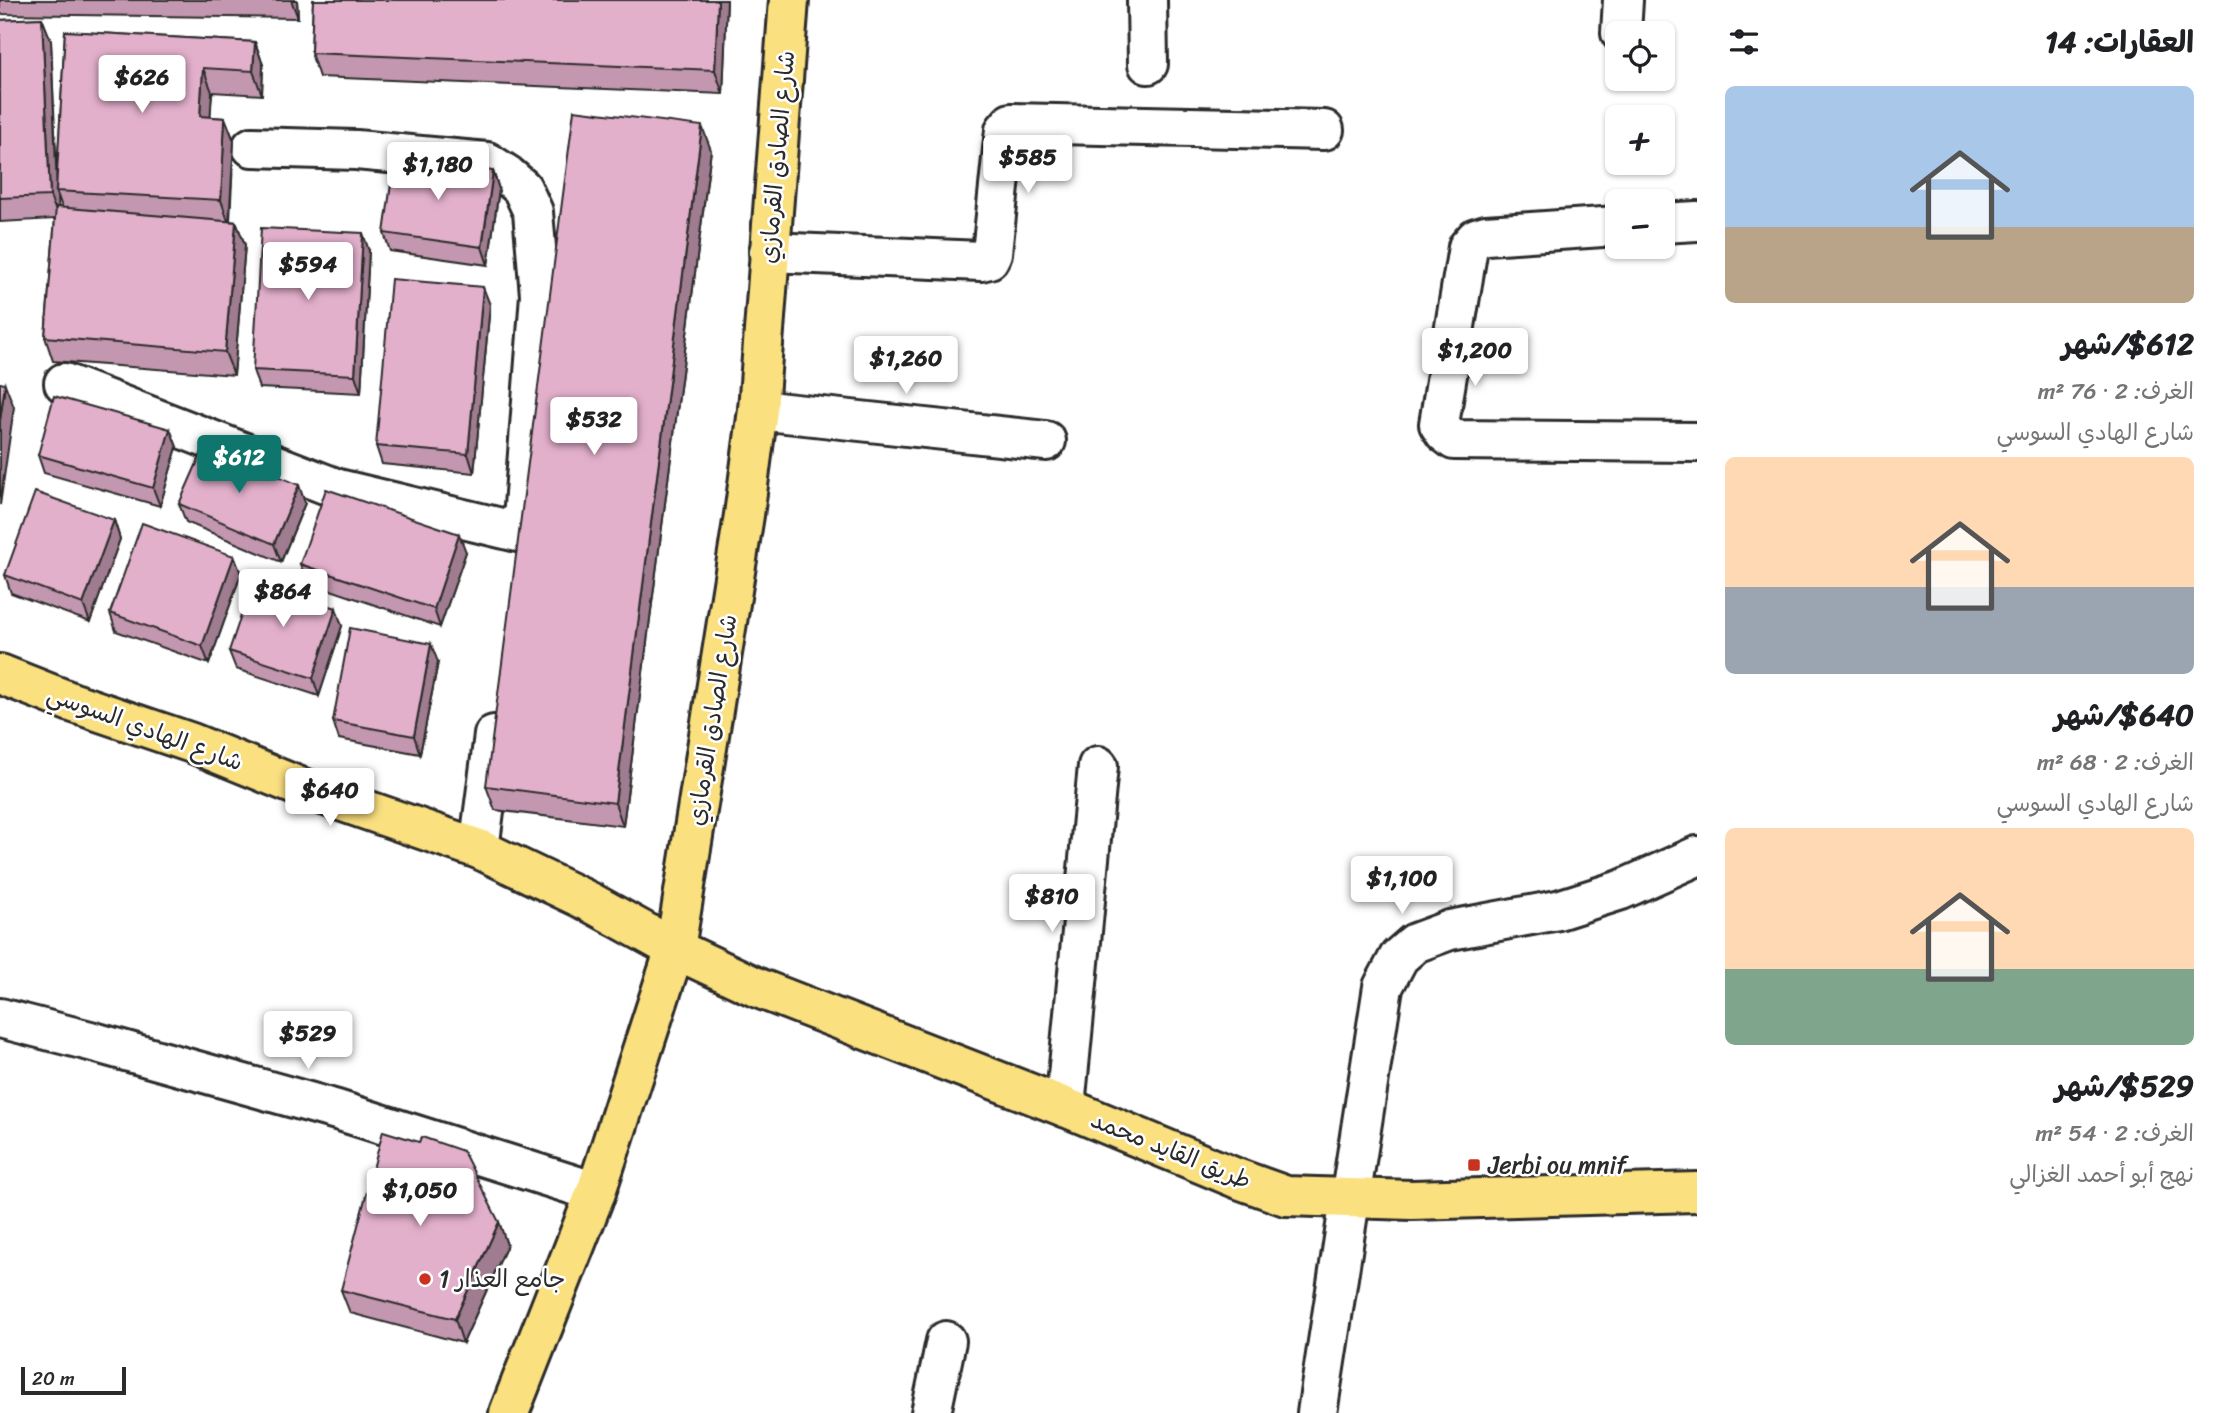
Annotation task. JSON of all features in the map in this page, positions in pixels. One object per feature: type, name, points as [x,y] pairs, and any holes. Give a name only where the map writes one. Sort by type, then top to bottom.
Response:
[{"type":"main road","name":"شارع الصادق القرمازي","points":[[509,1413],[596,1192],[675,949],[742,528],[758,410],[789,0]]},
{"type":"main road","name":"شارع الهادي السوسي","points":[[0,674],[71,702],[192,743],[300,787],[479,849],[590,902],[675,949]]},
{"type":"main road","name":"طريق القايد محمد","points":[[675,949],[758,988],[1286,1196],[1412,1200],[1697,1192]]},
{"type":"street","points":[[1147,0],[1148,64]]},
{"type":"street","points":[[1622,21],[1623,0]]},
{"type":"street","points":[[769,252],[981,261],[989,259],[992,253],[1005,130],[1011,123],[1325,130]]},
{"type":"street","points":[[64,383],[338,489],[520,546],[540,295],[533,212],[522,188],[487,162],[356,150],[252,147]]},
{"type":"street","points":[[1675,222],[1697,221]]},
{"type":"street","points":[[1605,227],[1486,235],[1476,238],[1468,247],[1438,424],[1454,440],[1697,442]]},
{"type":"street","points":[[758,410],[1046,441]]},
{"type":"street","points":[[479,849],[499,698]]},
{"type":"street","points":[[1065,1107],[1098,766]]},
{"type":"street","points":[[1317,1413],[1383,986],[1399,957],[1415,943],[1450,930],[1558,910],[1621,890],[1697,856]]},
{"type":"street","points":[[0,1018],[337,1110],[596,1192]]},
{"type":"street","points":[[931,1413],[946,1341]]},
{"type":"building","points":[[313,0],[718,0],[715,70],[311,53]]},
{"type":"building","points":[[42,18],[50,196],[0,198],[0,20]]},
{"type":"building","points":[[65,31],[255,42],[253,71],[203,68],[200,116],[225,118],[221,200],[56,191]]},
{"type":"building","points":[[574,110],[702,126],[615,803],[486,786]]},
{"type":"building","points":[[395,156],[493,171],[482,247],[384,233]]},
{"type":"building","points":[[56,207],[236,222],[225,352],[45,337]]},
{"type":"building","points":[[261,228],[363,233],[355,375],[253,370]]},
{"type":"building","points":[[391,279],[483,287],[468,454],[376,446]]},
{"type":"building","points":[[0,383],[5,384],[0,420]]},
{"type":"building","points":[[54,396],[170,429],[153,488],[38,455]]},
{"type":"building","points":[[205,445],[299,485],[274,544],[179,504]]},
{"type":"building","points":[[326,489],[459,534],[434,609],[300,564]]},
{"type":"building","points":[[35,492],[114,520],[83,604],[5,575]]},
{"type":"building","points":[[142,523],[234,556],[202,646],[110,613]]},
{"type":"building","points":[[253,580],[336,608],[313,678],[229,651]]},
{"type":"building","points":[[350,628],[431,644],[414,736],[333,721]]},
{"type":"building","name":"جامع العذار 1","points":[[383,1131],[419,1142],[422,1137],[463,1151],[499,1222],[455,1319],[341,1290]]},
{"type":"place","name":"Jerbi ou mnif","points":[[1474,1165]]},
{"type":"place","name":"جامع العذار 1","points":[[425,1279]]}]
